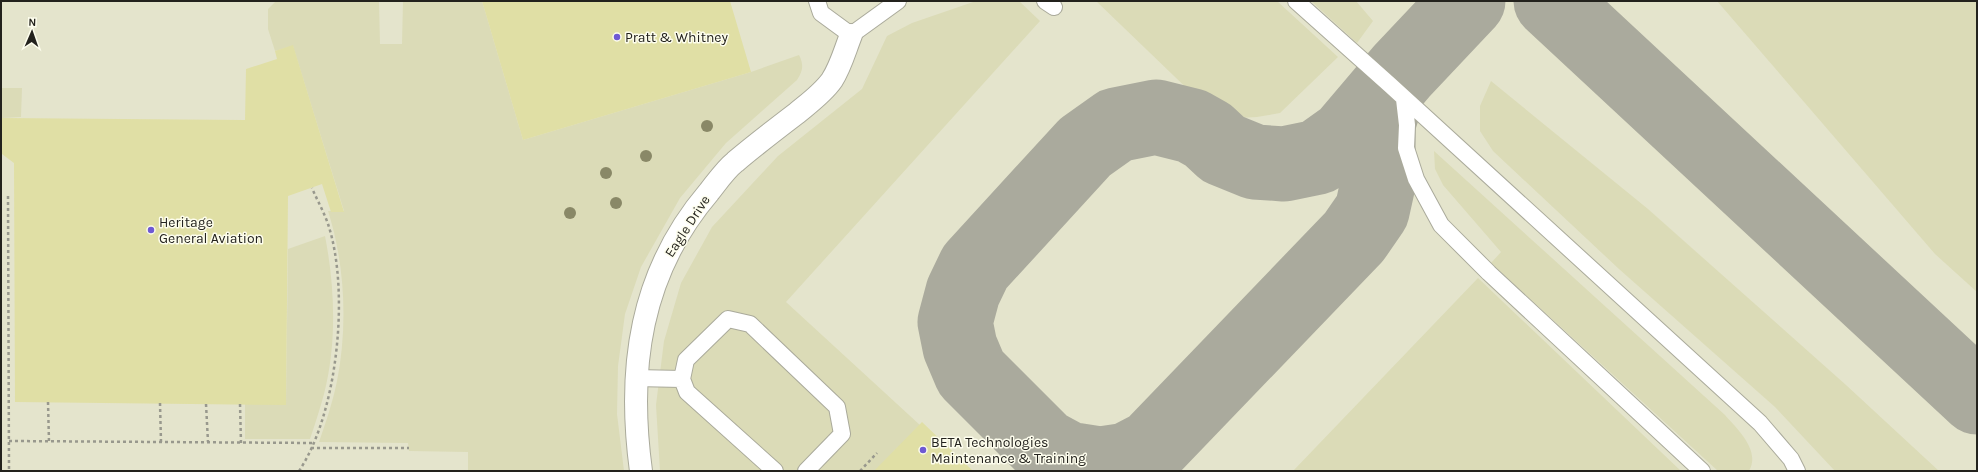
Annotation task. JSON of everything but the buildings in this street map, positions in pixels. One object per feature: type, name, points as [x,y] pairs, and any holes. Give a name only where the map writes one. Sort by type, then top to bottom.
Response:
[{"type":"street","name":"Eagle Drive","points":[[641,471],[635,412],[635,378],[645,315],[654,285],[666,256],[680,230],[696,207],[733,163],[817,97],[832,81],[842,62],[851,35]]},
{"type":"lane","points":[[817,1],[821,13],[851,35],[898,1]]},
{"type":"lane","points":[[1296,1],[1760,423],[1791,459],[1797,471]]},
{"type":"lane","points":[[1404,99],[1407,125],[1406,148],[1416,179],[1441,225],[1495,278],[1702,471]]},
{"type":"lane","points":[[775,471],[687,392],[682,379],[686,360],[728,319],[750,324],[837,407],[842,434],[806,471]]},
{"type":"lane","points":[[635,378],[682,379]]},
{"type":"path","points":[[299,471],[320,428],[337,349],[337,266],[328,224],[312,188]]},
{"type":"path","points":[[8,196],[9,471]]},
{"type":"path","points":[[48,402],[49,442]]},
{"type":"path","points":[[160,403],[161,442]]},
{"type":"path","points":[[206,404],[208,442]]},
{"type":"path","points":[[240,404],[241,443]]},
{"type":"path","points":[[9,441],[314,443]]},
{"type":"path","points":[[311,448],[408,448]]},
{"type":"path","points":[[860,471],[877,453]]},
{"type":"shaded area","points":[[1,1],[1977,1],[1977,471],[1,471]]},
{"type":"shaded area","points":[[276,1],[379,1],[380,44],[402,44],[403,1],[482,1],[523,140],[751,72],[799,55],[802,62],[802,68],[801,74],[797,80],[726,143],[680,198],[641,267],[625,314],[618,366],[617,414],[624,471],[468,471],[468,452],[409,451],[408,443],[319,442],[335,389],[343,339],[343,295],[341,274],[334,231],[328,211],[344,211],[293,46],[275,51],[268,29],[268,9]]},
{"type":"shaded area","points":[[976,1],[1019,1],[1040,21],[786,302],[970,471],[660,471],[656,405],[664,341],[681,283],[712,227],[778,156],[862,89],[887,36],[912,23]]},
{"type":"shaded area","points":[[1096,1],[1277,1],[1338,57],[1280,113],[1239,118],[1217,112],[1199,100]]},
{"type":"shaded area","points":[[1311,1],[1356,1],[1373,21],[1357,43]]},
{"type":"shaded area","points":[[1717,1],[1977,1],[1977,292],[1935,254]]},
{"type":"shaded area","points":[[1491,81],[1648,209],[1846,385],[1939,471],[1835,471],[1775,407],[1619,269],[1493,151],[1480,131],[1480,106]]},
{"type":"shaded area","points":[[1,88],[22,88],[21,117],[2,118],[2,130]]},
{"type":"shaded area","points":[[1434,151],[1725,415],[1741,433],[1750,448],[1752,463],[1749,471],[1718,471],[1491,263],[1501,252],[1443,185],[1435,169]]},
{"type":"shaded area","points":[[325,236],[333,295],[333,335],[328,375],[310,439],[245,439],[245,404],[286,404],[288,249]]},
{"type":"shaded area","points":[[1478,278],[1681,471],[1293,471]]},
{"type":"taxiway","points":[[1390,85],[1378,124],[1378,184],[1372,211],[1354,237],[1152,447],[1127,460],[1100,464],[1068,459],[1044,446],[971,373],[960,347],[955,322],[963,292],[975,267],[1085,147],[1116,125],[1156,117],[1192,126],[1208,135],[1223,149],[1255,162],[1284,164],[1318,157],[1346,137],[1402,71],[1468,1]]},
{"type":"taxiway","points":[[1551,1],[1977,397]]},
{"type":"place","name":"Pratt & Whitney","points":[[617,37]]},
{"type":"place","name":"Heritage General Aviation","points":[[151,230]]},
{"type":"place","name":"BETA Technologies Maintenance & Training","points":[[923,450]]}]
